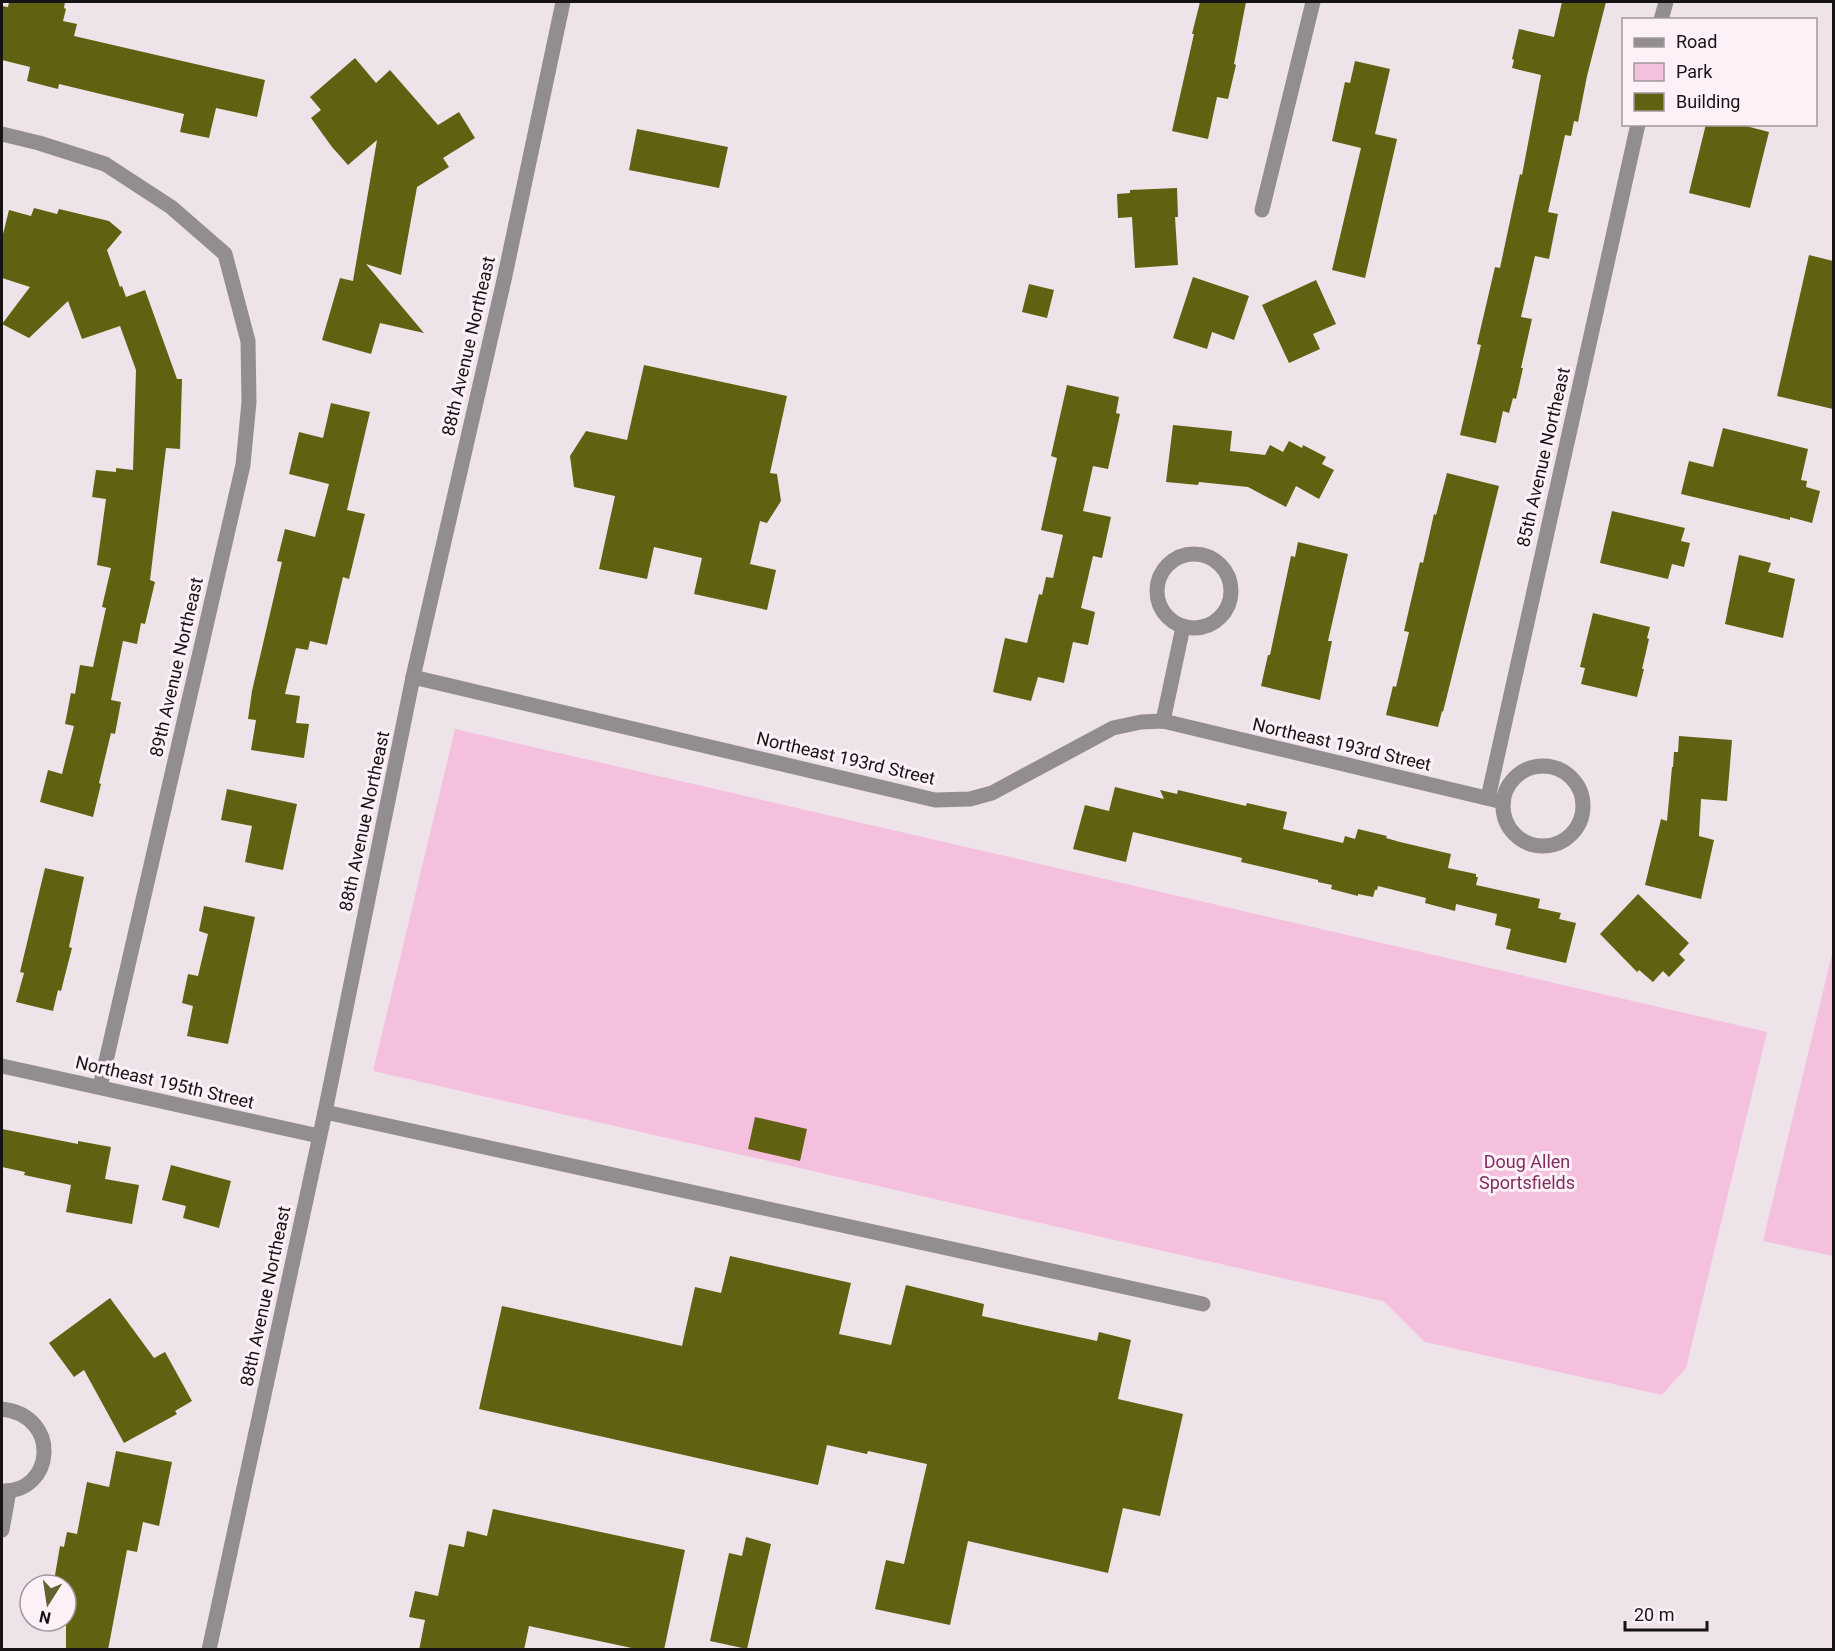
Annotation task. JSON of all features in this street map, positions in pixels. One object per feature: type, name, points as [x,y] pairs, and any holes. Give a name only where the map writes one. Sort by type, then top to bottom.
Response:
[{"type":"street","name":"88th Avenue Northeast","points":[[209,1650],[320,1136],[413,677],[505,274],[563,2]]},
{"type":"street","points":[[1262,210],[1313,2]]},
{"type":"street","points":[[1662,18],[1666,2]]},
{"type":"street","name":"85th Avenue Northeast","points":[[1488,798],[1638,126]]},
{"type":"street","name":"89th Avenue Northeast","points":[[2,134],[105,164],[171,207],[225,254],[248,341],[249,402],[243,465],[100,1087]]},
{"type":"street","points":[[1201,554],[1217,562],[1229,576],[1232,588],[1231,600],[1226,611],[1218,620],[1207,626],[1183,627],[1163,612],[1158,601],[1159,576],[1166,565],[1176,557],[1201,554]]},
{"type":"street","points":[[1163,721],[1183,627]]},
{"type":"street","name":"Northeast 193rd Street","points":[[413,677],[935,800],[970,799],[992,793],[1113,728],[1140,722],[1163,721],[1503,802]]},
{"type":"street","points":[[1536,766],[1549,766],[1561,770],[1579,788],[1583,801],[1582,814],[1577,826],[1557,843],[1544,846],[1530,844],[1518,837],[1504,816],[1503,802],[1506,789],[1513,779],[1523,771],[1536,766]]},
{"type":"street","name":"Northeast 195th Street","points":[[2,1066],[320,1136]]},
{"type":"street","points":[[325,1112],[1203,1304]]},
{"type":"street","points":[[2,1409],[14,1410],[27,1416],[37,1426],[43,1439],[44,1453],[41,1466],[34,1478],[23,1486],[5,1491],[2,1530]]},
{"type":"green space","name":"Doug Allen Sportsfields","points":[[455,729],[1767,1032],[1686,1368],[1662,1395],[1425,1342],[1383,1301],[373,1071]]},
{"type":"green space","points":[[1833,950],[1833,1256],[1763,1241]]},
{"type":"building","points":[[9,2],[65,2],[63,21],[77,24],[74,36],[265,80],[257,117],[216,108],[209,138],[180,132],[184,114],[59,84],[58,89],[27,81],[30,67],[2,60],[2,6],[8,7]]},
{"type":"building","points":[[1200,2],[1246,2],[1228,99],[1217,97],[1208,139],[1172,131]]},
{"type":"building","points":[[1562,2],[1606,2],[1578,122],[1574,121],[1571,136],[1565,135],[1548,212],[1558,214],[1549,259],[1535,256],[1521,317],[1532,319],[1516,399],[1513,398],[1509,413],[1503,411],[1496,443],[1460,435],[1481,345],[1477,344],[1495,267],[1500,268],[1520,174],[1522,175],[1541,75],[1512,68],[1514,60],[1512,59],[1519,29],[1554,37]]},
{"type":"building","points":[[355,58],[376,83],[390,70],[438,125],[459,112],[475,138],[443,158],[449,167],[417,187],[401,275],[366,264],[424,333],[380,323],[371,354],[322,340],[340,278],[353,281],[377,140],[348,165],[311,118],[321,110],[310,97]]},
{"type":"building","points":[[1355,61],[1390,69],[1375,134],[1397,139],[1365,278],[1332,270],[1361,148],[1332,141],[1345,82],[1350,83]]},
{"type":"building","points":[[1706,126],[1746,126],[1769,132],[1750,208],[1689,193]]},
{"type":"building","points":[[637,129],[728,147],[719,188],[629,170]]},
{"type":"building","points":[[1177,188],[1178,217],[1175,217],[1178,265],[1135,268],[1132,217],[1118,218],[1117,194],[1130,193],[1130,190]]},
{"type":"building","points":[[34,208],[57,214],[59,209],[109,221],[122,232],[107,250],[120,287],[122,286],[126,297],[145,290],[177,379],[182,379],[180,449],[166,448],[150,580],[155,582],[145,624],[141,623],[137,644],[123,641],[111,700],[121,702],[115,734],[111,733],[93,817],[40,802],[48,770],[62,774],[74,726],[65,724],[71,693],[75,694],[80,665],[93,667],[106,608],[102,607],[111,568],[97,565],[106,499],[92,497],[96,470],[116,472],[116,468],[133,470],[136,370],[120,326],[82,339],[68,301],[29,338],[2,324],[30,287],[2,278],[2,238],[9,210],[31,216]]},
{"type":"building","points":[[1809,255],[1833,261],[1833,409],[1777,396]]},
{"type":"building","points":[[1193,277],[1249,296],[1234,340],[1212,332],[1207,349],[1173,338]]},
{"type":"building","points":[[1316,280],[1336,324],[1313,334],[1320,349],[1289,363],[1262,305]]},
{"type":"building","points":[[1029,284],[1054,290],[1047,318],[1022,312]]},
{"type":"building","points":[[644,365],[787,396],[770,473],[777,474],[781,501],[767,523],[760,521],[750,564],[776,570],[767,610],[694,594],[702,558],[654,547],[647,579],[599,569],[615,496],[574,487],[570,456],[586,431],[627,440]]},
{"type":"building","points":[[1067,385],[1119,397],[1116,413],[1120,414],[1108,469],[1093,466],[1083,511],[1111,517],[1102,558],[1093,556],[1081,608],[1095,612],[1088,645],[1073,642],[1064,683],[1038,677],[1031,701],[993,692],[1005,638],[1027,643],[1039,594],[1042,595],[1046,577],[1053,578],[1063,535],[1041,530],[1057,458],[1051,456]]},
{"type":"building","points":[[331,403],[370,412],[347,510],[365,514],[349,579],[343,577],[327,645],[310,641],[308,650],[296,648],[285,694],[300,696],[296,723],[309,724],[304,758],[251,750],[256,720],[248,719],[252,691],[282,562],[277,561],[285,529],[315,537],[329,484],[289,474],[299,432],[323,438]]},
{"type":"building","points":[[1173,425],[1232,431],[1230,451],[1265,455],[1270,445],[1283,452],[1289,441],[1302,448],[1303,445],[1326,457],[1322,464],[1334,470],[1319,499],[1296,486],[1286,507],[1248,487],[1199,482],[1198,485],[1166,482]]},
{"type":"building","points":[[1723,428],[1808,449],[1801,480],[1807,481],[1806,487],[1820,491],[1812,523],[1790,517],[1790,520],[1681,494],[1689,461],[1713,467]]},
{"type":"building","points":[[1447,473],[1499,486],[1438,727],[1386,715],[1393,686],[1396,687],[1409,632],[1404,631],[1420,562],[1423,563],[1434,514],[1436,515]]},
{"type":"building","points":[[1612,511],[1685,528],[1681,541],[1690,543],[1684,567],[1672,564],[1668,579],[1600,563]]},
{"type":"building","points":[[1298,542],[1348,554],[1328,641],[1332,641],[1320,700],[1261,686],[1291,556],[1295,557]]},
{"type":"building","points":[[1739,555],[1771,563],[1768,572],[1795,579],[1783,638],[1725,624]]},
{"type":"building","points":[[1593,613],[1650,627],[1637,697],[1581,684],[1585,668],[1580,667]]},
{"type":"building","points":[[1679,736],[1732,740],[1727,801],[1701,799],[1699,836],[1714,840],[1701,899],[1645,885],[1661,819],[1667,821],[1674,752],[1678,752]]},
{"type":"building","points":[[1115,787],[1164,799],[1160,790],[1177,794],[1178,790],[1246,806],[1247,803],[1287,812],[1283,829],[1343,843],[1345,836],[1355,839],[1358,829],[1451,854],[1448,868],[1476,874],[1478,877],[1476,885],[1540,899],[1538,908],[1561,913],[1559,919],[1576,923],[1566,963],[1506,949],[1511,929],[1495,925],[1497,914],[1456,904],[1455,911],[1425,903],[1426,898],[1378,886],[1373,897],[1358,894],[1358,896],[1331,889],[1332,885],[1318,882],[1318,880],[1241,862],[1242,858],[1133,832],[1126,862],[1073,849],[1085,805],[1109,811]]},
{"type":"building","points":[[227,789],[297,804],[283,870],[245,862],[252,826],[221,820]]},
{"type":"building","points":[[45,868],[84,877],[69,947],[72,948],[61,991],[58,990],[53,1011],[16,1002],[24,973],[20,972]]},
{"type":"building","points":[[1638,894],[1689,943],[1679,954],[1685,960],[1669,977],[1663,971],[1653,982],[1639,970],[1637,972],[1600,934]]},
{"type":"building","points":[[204,906],[255,917],[228,1044],[187,1036],[193,1006],[182,1003],[188,974],[198,976],[208,934],[199,931]]},
{"type":"building","points":[[755,1117],[807,1129],[800,1161],[748,1149]]},
{"type":"building","points":[[2,1129],[78,1144],[78,1141],[111,1147],[105,1179],[139,1185],[132,1224],[66,1212],[71,1185],[24,1175],[25,1172],[2,1167]]},
{"type":"building","points":[[171,1165],[231,1181],[219,1228],[183,1218],[186,1206],[162,1200]]},
{"type":"building","points":[[730,1256],[851,1283],[839,1334],[891,1345],[906,1285],[984,1304],[982,1316],[1097,1341],[1099,1332],[1131,1340],[1118,1399],[1183,1414],[1160,1516],[1123,1508],[1108,1573],[968,1541],[950,1625],[875,1609],[886,1560],[904,1564],[927,1464],[827,1445],[818,1485],[479,1409],[502,1306],[682,1346],[695,1287],[721,1293]]},
{"type":"building","points":[[110,1298],[154,1358],[165,1352],[192,1401],[175,1411],[177,1414],[124,1443],[84,1370],[74,1377],[49,1343]]},
{"type":"building","points":[[116,1451],[172,1462],[159,1526],[143,1522],[137,1552],[127,1550],[108,1650],[66,1650],[66,1633],[78,1633],[78,1573],[55,1573],[60,1546],[64,1547],[67,1532],[77,1534],[87,1482],[109,1487]]},
{"type":"building","points":[[493,1509],[685,1550],[664,1650],[641,1650],[529,1626],[524,1650],[419,1650],[425,1620],[409,1617],[415,1591],[438,1596],[449,1544],[464,1547],[467,1531],[487,1536]]},
{"type":"building","points":[[746,1537],[771,1544],[747,1649],[710,1641],[729,1553],[742,1556]]}]
